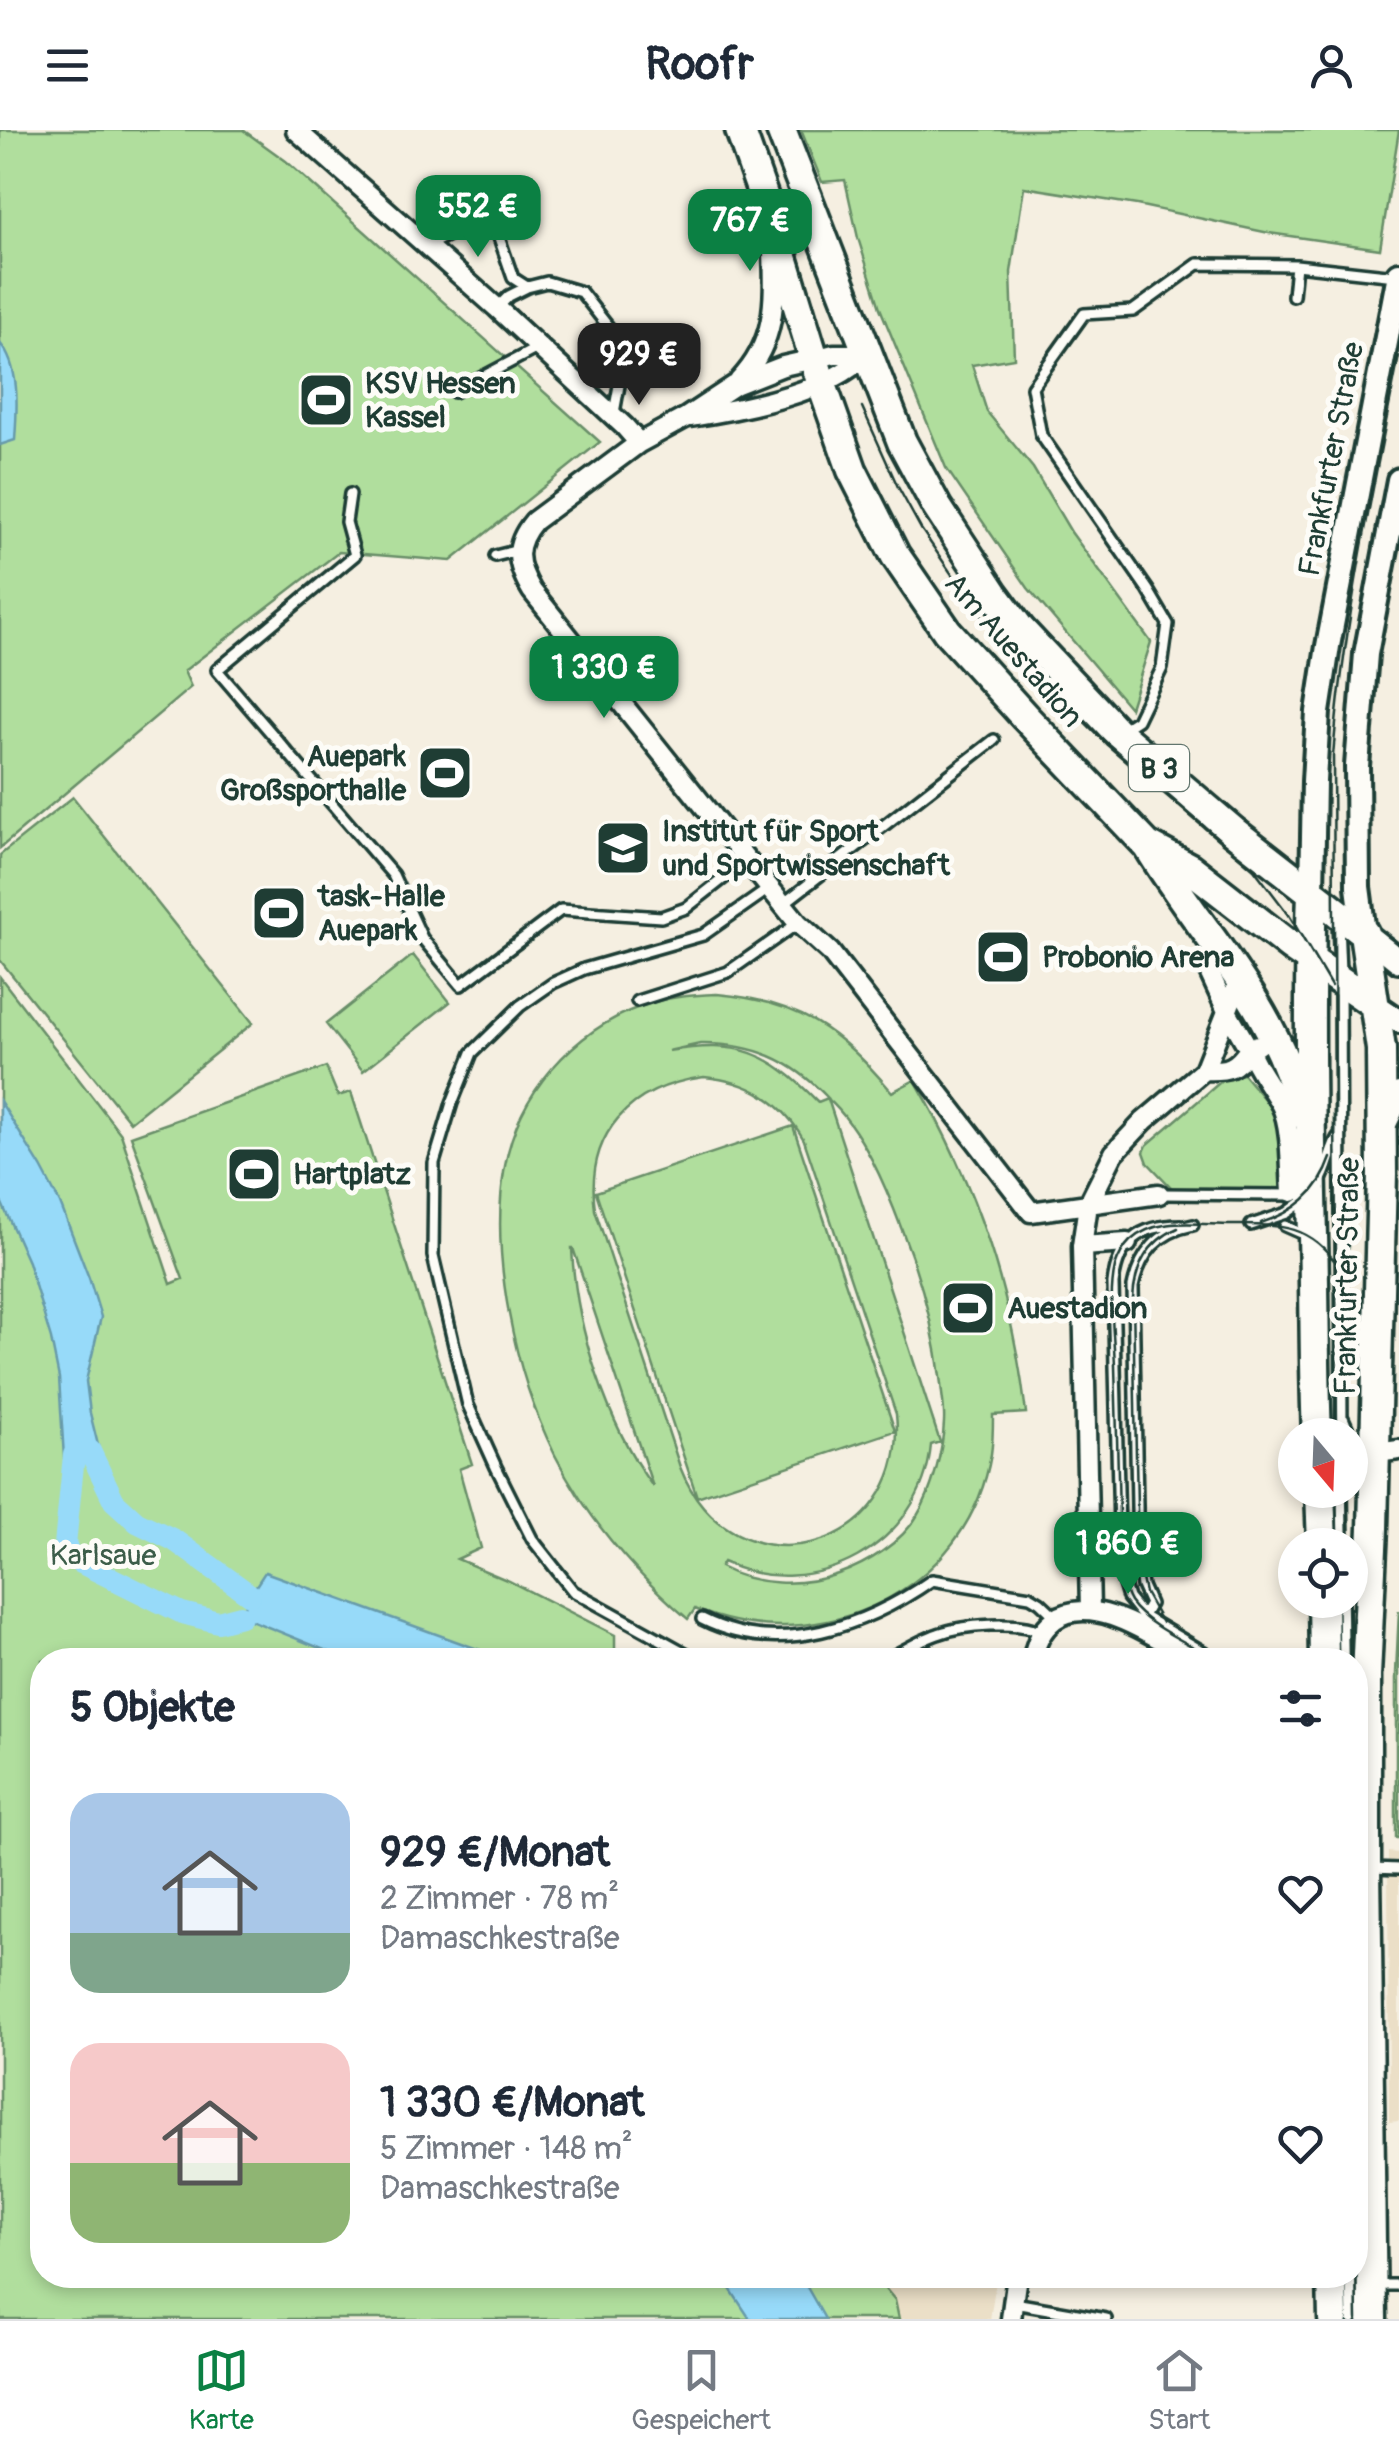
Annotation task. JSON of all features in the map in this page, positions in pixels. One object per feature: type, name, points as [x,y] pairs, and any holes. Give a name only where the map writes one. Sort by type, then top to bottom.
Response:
[{"type":"main road","name":"Am Auestadion","points":[[740,130],[852,470],[895,556],[947,632],[1147,844],[1190,868],[1374,1004]]},
{"type":"main road","name":"Am Auestadion","points":[[780,130],[902,442],[994,594],[1020,629],[1118,733],[1364,933]]},
{"type":"main road","name":"Frankfurter Straße","points":[[1318,1418],[1321,1245],[1302,1192],[1311,1151],[1310,960],[1318,712],[1399,275]]},
{"type":"main road","name":"Frankfurter Straße","points":[[1366,1648],[1382,1131],[1381,1049],[1358,887],[1357,766],[1366,654],[1399,480]]},
{"type":"main road","points":[[1147,844],[1270,1026],[1296,1091],[1311,1151]]},
{"type":"main road","points":[[1364,933],[1399,962]]},
{"type":"main road","points":[[1374,1004],[1399,1020]]},
{"type":"main road","points":[[1382,1131],[1399,1094]]},
{"type":"main road","points":[[1328,1618],[1335,1648]]},
{"type":"main road","name":"Frankfurter Straße","points":[[1368,2197],[1374,2282],[1372,2319]]},
{"type":"main road","points":[[1332,2288],[1333,2319]]},
{"type":"street","points":[[296,130],[497,308],[638,443]]},
{"type":"street","name":"Am Auestadion","points":[[735,385],[751,368],[769,335],[774,290],[771,218]]},
{"type":"street","points":[[818,372],[834,354],[867,354]]},
{"type":"street","points":[[685,418],[739,408],[818,372],[854,367],[867,354]]},
{"type":"street","points":[[818,372],[783,366],[735,385],[638,443],[534,521],[522,536],[518,550],[524,578],[798,923],[830,952],[1031,1212],[1160,1194]]},
{"type":"street","name":"Frankfurter Straße","points":[[1210,974],[1227,1011],[1257,1046],[1255,1065],[1282,1107],[1302,1192]]},
{"type":"street","points":[[1090,1606],[1082,1246],[1088,1205],[1114,1152],[1204,1070],[1236,989]]},
{"type":"street","points":[[1204,1070],[1238,1065],[1257,1046]]},
{"type":"street","points":[[1082,1246],[1127,1244]]},
{"type":"street","points":[[1035,1648],[1042,1632],[1057,1618],[1090,1606],[1174,1648]]},
{"type":"lane","points":[[426,246],[472,223],[494,223],[513,278],[526,287]]},
{"type":"lane","points":[[1118,733],[1137,720],[1162,668],[1168,624],[1041,435],[1032,387],[1084,314],[1133,311],[1198,264],[1296,264],[1399,275]]},
{"type":"lane","points":[[1292,296],[1296,264]]},
{"type":"lane","points":[[497,308],[526,287],[547,282],[581,292],[616,338],[620,380],[613,416]]},
{"type":"lane","points":[[616,338],[658,346]]},
{"type":"lane","points":[[454,392],[539,347]]},
{"type":"lane","points":[[350,494],[346,522],[356,554],[217,670],[394,875],[422,938],[462,984],[561,910],[661,917],[686,908],[747,860]]},
{"type":"lane","points":[[495,556],[518,550]]},
{"type":"lane","points":[[783,904],[994,740]]},
{"type":"lane","points":[[1342,1418],[1338,912],[1358,887]]},
{"type":"lane","points":[[676,1648],[573,1591],[532,1539],[468,1405],[433,1256],[434,1163],[472,1053],[520,1006],[584,968],[703,935],[770,888]]},
{"type":"lane","points":[[636,1001],[728,972],[798,923]]},
{"type":"lane","points":[[1251,1225],[1287,1213],[1328,1167],[1335,1138],[1340,1133]]},
{"type":"lane","points":[[1160,1194],[1302,1192]]},
{"type":"lane","points":[[1173,1634],[1150,1604],[1138,1560],[1133,1288],[1138,1266],[1152,1245],[1165,1234],[1193,1225],[1162,1224],[1127,1244],[1115,1268],[1113,1284],[1120,1571],[1128,1598],[1143,1616],[1173,1634],[1197,1648]]},
{"type":"lane","points":[[1285,1226],[1321,1245],[1340,1272]]},
{"type":"lane","points":[[1342,1414],[1354,1443],[1363,1451],[1375,1450]]},
{"type":"lane","points":[[702,1618],[748,1634],[808,1634],[871,1616],[932,1580],[1030,1596],[1057,1618]]},
{"type":"lane","points":[[1143,1616],[1150,1604]]},
{"type":"lane","points":[[1143,1616],[1150,1635]]},
{"type":"lane","points":[[1339,1648],[1341,1618]]},
{"type":"lane","points":[[910,1648],[954,1629],[1018,1624],[1042,1632]]},
{"type":"lane","points":[[1368,1868],[1399,1869]]},
{"type":"lane","points":[[1352,2319],[1374,2282]]},
{"type":"lane","points":[[1012,2311],[1106,2319]]},
{"type":"shaded area","points":[[1388,1852],[1399,1853],[1399,2121],[1389,2122]]},
{"type":"shaded area","points":[[872,2288],[995,2288],[990,2319],[888,2319]]},
{"type":"green space","name":"KSV Hessen Kassel","points":[[0,130],[243,130],[286,161],[600,442],[451,561],[339,552],[184,671],[191,687],[0,848]]},
{"type":"green space","points":[[801,130],[1399,130],[1380,249],[1269,233],[1137,205],[1024,187],[1011,272],[1014,358],[972,365],[987,412],[1033,468],[1071,532],[1151,642],[1130,708],[1028,588],[946,468],[880,308],[845,180],[822,182]]},
{"type":"green space","points":[[73,797],[253,1023],[130,1122],[0,960],[0,855]]},
{"type":"green space","points":[[413,955],[450,1002],[363,1071],[326,1024]]},
{"type":"green space","name":"Karlsaue","points":[[0,977],[121,1134],[171,1284],[183,1279],[131,1136],[326,1067],[338,1096],[351,1092],[472,1464],[459,1469],[481,1548],[457,1559],[615,1635],[615,1648],[30,1648],[30,2288],[885,2288],[895,2300],[899,2319],[0,2319]]},
{"type":"green space","name":"Auestadion","points":[[717,994],[772,1004],[816,1022],[854,1052],[892,1092],[915,1080],[973,1200],[1011,1324],[1026,1413],[993,1415],[991,1454],[977,1502],[952,1544],[920,1577],[881,1602],[837,1619],[790,1626],[742,1623],[695,1609],[688,1619],[668,1601],[613,1544],[568,1479],[528,1389],[509,1314],[500,1237],[505,1166],[522,1114],[536,1090],[572,1048],[617,1017],[660,1000]],"holes":[[[700,1044],[754,1050],[800,1073],[828,1098],[818,1102],[783,1071],[750,1053],[714,1047],[668,1051]],[[704,1077],[750,1088],[775,1104],[795,1126],[804,1140],[896,1414],[893,1462],[876,1500],[848,1527],[813,1542],[775,1545],[738,1534],[705,1508],[680,1467],[595,1210],[597,1158],[618,1118],[634,1103],[678,1082]],[[828,1099],[852,1126],[872,1160],[915,1267],[931,1325],[941,1384],[944,1417],[939,1458],[927,1495],[910,1526],[893,1544],[860,1565],[824,1578],[794,1583],[748,1578],[720,1567],[723,1562],[757,1573],[792,1576],[826,1570],[857,1557],[885,1537],[907,1511],[923,1480],[931,1445],[940,1442]],[[572,1248],[653,1487],[621,1434],[596,1374],[574,1278]]]},
{"type":"green space","points":[[1243,1074],[1275,1112],[1292,1192],[1173,1189],[1148,1163],[1144,1152],[1147,1145],[1225,1078]]},
{"type":"green space","points":[[793,1126],[895,1431],[697,1497],[596,1192]]},
{"type":"green space","points":[[1399,1610],[1399,1838],[1396,1838],[1396,1673]]},
{"type":"water","points":[[0,343],[15,377],[17,403],[15,440],[0,445]]},
{"type":"water","points":[[0,1101],[60,1203],[101,1317],[86,1381],[99,1449],[64,1458],[59,1378],[51,1339],[28,1262],[0,1199]]},
{"type":"water","points":[[265,1572],[475,1648],[320,1648],[241,1616]]},
{"type":"water","points":[[730,2288],[807,2288],[825,2319],[750,2319]]},
{"type":"waterway","points":[[90,1451],[114,1501],[137,1522],[174,1540],[250,1595]]},
{"type":"waterway","points":[[74,1455],[65,1545],[73,1559],[182,1613],[218,1622],[241,1616]]},
{"type":"tram line","points":[[1337,1418],[1333,756],[1352,605],[1399,356]]},
{"type":"tram line","points":[[862,407],[921,529],[974,607],[1100,737],[1254,869],[1289,915],[1331,986]]},
{"type":"tram line","points":[[1261,1223],[1304,1200],[1320,1181],[1331,1158]]},
{"type":"tram line","points":[[1195,1648],[1137,1611],[1120,1571],[1112,1316],[1115,1267],[1125,1247],[1141,1233],[1165,1225],[1192,1223],[1292,1229],[1316,1241],[1338,1266]]},
{"type":"tram line","points":[[1162,1623],[1145,1593],[1138,1560],[1133,1299],[1145,1256],[1158,1240],[1178,1228]]},
{"type":"tram line","points":[[1347,1508],[1348,1528]]},
{"type":"tram line","points":[[1348,1618],[1349,1648]]},
{"type":"tram line","points":[[1356,2288],[1357,2319]]},
{"type":"place","name":"KSV Hessen Kassel","points":[[326,400]]},
{"type":"place","name":"Auepark Großsporthalle","points":[[445,773]]},
{"type":"place","name":"Institut für Sport und Sportwissenschaft","points":[[623,848]]},
{"type":"place","name":"task-Halle Auepark","points":[[279,913]]},
{"type":"place","name":"Probonio Arena","points":[[1003,957]]},
{"type":"place","name":"Hartplatz","points":[[254,1174]]},
{"type":"place","name":"Auestadion","points":[[968,1308]]}]
